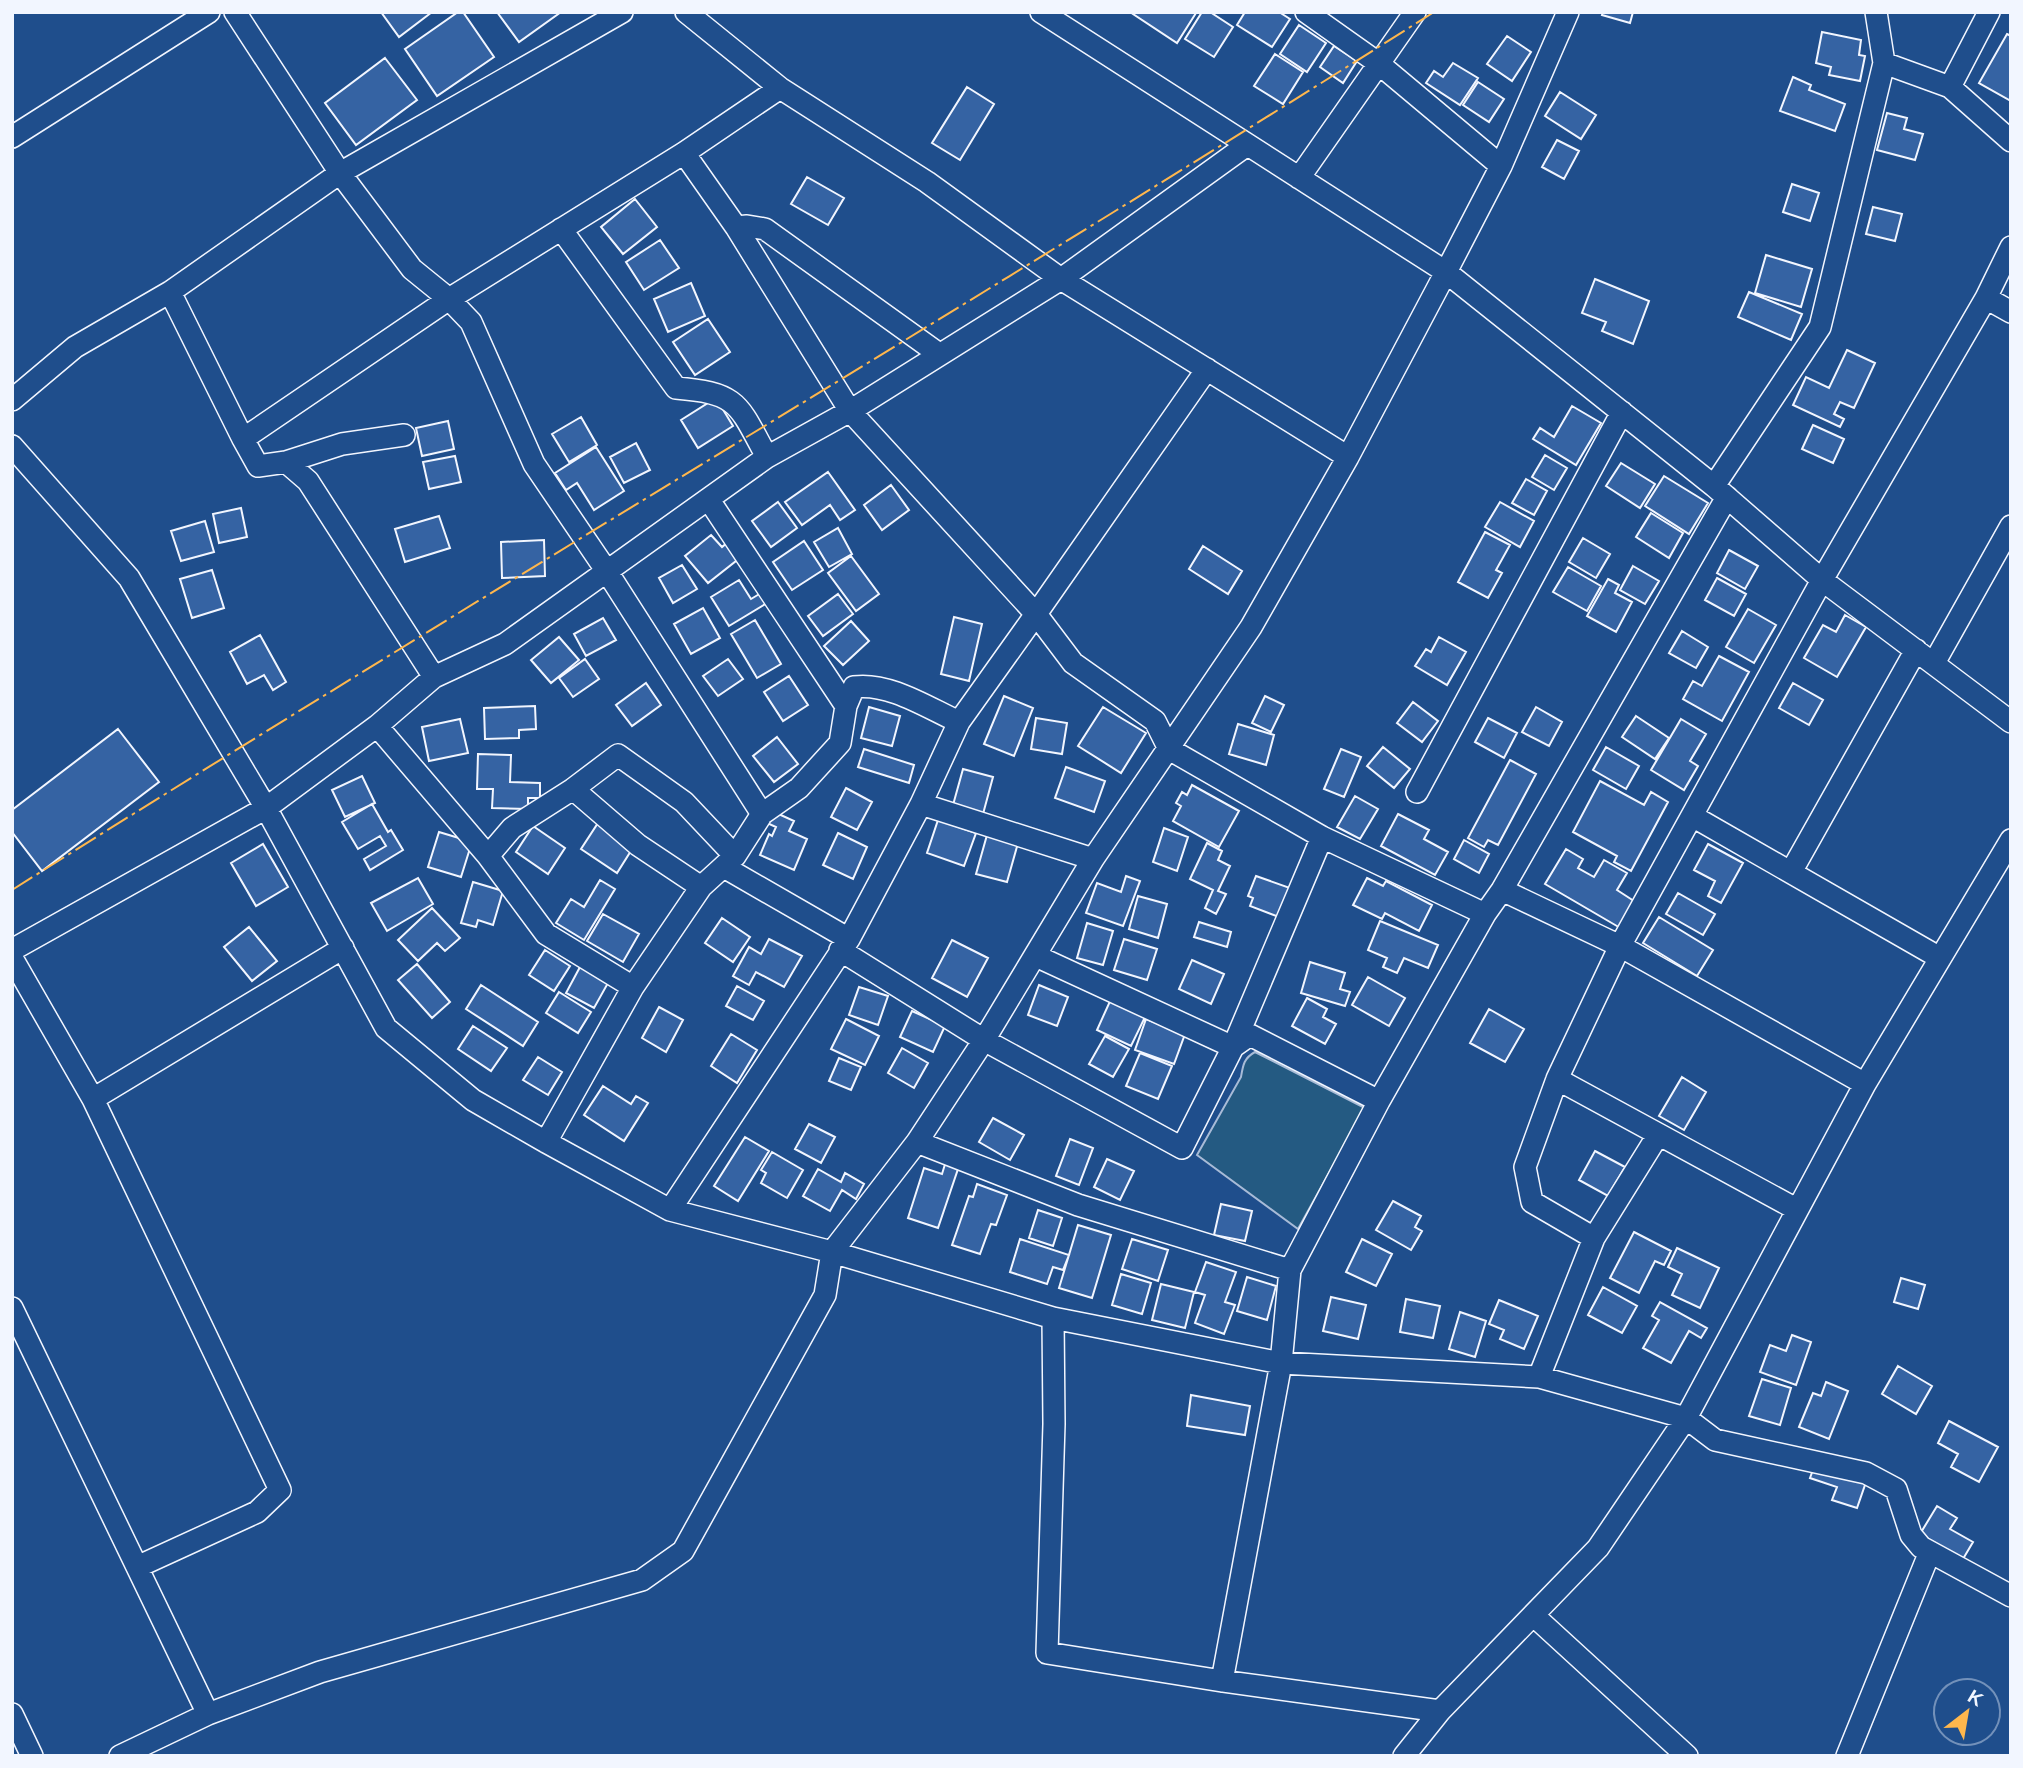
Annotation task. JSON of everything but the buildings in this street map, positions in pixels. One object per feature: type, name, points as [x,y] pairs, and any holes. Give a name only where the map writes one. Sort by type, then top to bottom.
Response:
[{"type":"street","points":[[12,137],[209,12]]},
{"type":"street","points":[[235,12],[340,173],[412,269],[449,299],[471,322],[534,464],[606,570],[762,814]]},
{"type":"street","points":[[12,400],[75,347],[170,292],[340,173],[622,12]]},
{"type":"street","points":[[686,12],[779,88],[927,182],[1060,278],[1348,457]]},
{"type":"street","points":[[1041,12],[1447,272],[1720,492],[1822,580],[2011,722]]},
{"type":"street","points":[[1306,12],[1378,63],[1501,166]]},
{"type":"street","points":[[1298,178],[1415,12]]},
{"type":"street","points":[[120,1756],[208,1714],[320,1672],[642,1580],[683,1551],[825,1295],[832,1252],[917,1142],[984,1040],[1093,859],[1251,627],[1348,457],[1447,272],[1501,166],[1569,12]]},
{"type":"street","points":[[1222,1681],[1281,1363],[1290,1270],[1379,1101],[1485,914],[1502,890],[1720,492],[1820,327],[1884,62],[1876,12]]},
{"type":"street","points":[[1950,87],[1989,12]]},
{"type":"street","points":[[1884,62],[1950,87],[2011,141]]},
{"type":"street","points":[[243,439],[449,299],[684,153],[779,88]]},
{"type":"street","points":[[12,950],[265,808],[377,726],[434,677],[505,644],[767,457],[850,411],[1060,278],[1247,145]]},
{"type":"street","points":[[684,153],[736,227],[850,411],[1036,614],[1073,663],[1155,721],[1169,749],[1322,837],[1485,914]]},
{"type":"street","points":[[736,227],[765,229],[939,354]]},
{"type":"street","points":[[561,229],[676,388],[705,390],[727,397],[743,412],[767,457]]},
{"type":"street","points":[[1594,1238],[1532,1202],[1525,1167],[1557,1079],[1620,946],[1694,817],[1822,580],[1986,298],[2011,247]]},
{"type":"street","points":[[170,292],[258,466],[286,462],[342,444],[404,435]]},
{"type":"street","points":[[1986,298],[2011,312]]},
{"type":"street","points":[[670,1210],[845,945],[921,804],[959,722],[1207,369]]},
{"type":"street","points":[[1417,792],[1622,412]]},
{"type":"street","points":[[12,446],[129,578],[265,808],[386,1028],[473,1100],[545,1142],[670,1210],[832,1252],[1053,1318],[1281,1363],[1539,1377],[1686,1418],[1715,1440],[1866,1473],[1896,1489],[1911,1535],[1929,1554],[2011,1596]]},
{"type":"street","points":[[286,462],[308,481],[434,677]]},
{"type":"street","points":[[709,500],[846,706]]},
{"type":"street","points":[[1934,663],[2011,526]]},
{"type":"street","points":[[1791,872],[1916,650]]},
{"type":"street","points":[[545,1142],[633,987],[701,887],[730,861],[762,814],[799,788],[840,744],[846,706],[854,687],[869,685],[959,722]]},
{"type":"street","points":[[377,726],[488,856],[545,934],[633,987]]},
{"type":"street","points":[[488,856],[512,828],[573,789],[618,755],[684,802],[730,861],[845,945],[984,1040],[1181,1148],[1233,1047],[1322,837]]},
{"type":"street","points":[[573,789],[638,845],[701,887]]},
{"type":"street","points":[[921,804],[1093,859]]},
{"type":"street","points":[[1694,817],[1940,958]]},
{"type":"street","points":[[1404,1756],[1440,1711],[1598,1548],[1686,1418],[1865,1084],[2011,840]]},
{"type":"street","points":[[1502,890],[1620,946],[1865,1084]]},
{"type":"street","points":[[93,1099],[343,948]]},
{"type":"street","points":[[1036,956],[1233,1047]]},
{"type":"street","points":[[12,958],[93,1099],[279,1490],[257,1511],[137,1567]]},
{"type":"street","points":[[1233,1047],[1250,1035],[1379,1101]]},
{"type":"street","points":[[1557,1079],[1796,1209]]},
{"type":"street","points":[[1539,1377],[1594,1238],[1658,1135]]},
{"type":"street","points":[[917,1142],[1078,1205],[1290,1270]]},
{"type":"street","points":[[12,1308],[208,1714]]},
{"type":"street","points":[[1053,1318],[1054,1424],[1047,1653],[1222,1681],[1440,1711]]},
{"type":"street","points":[[1847,1756],[1929,1554]]},
{"type":"street","points":[[1533,1615],[1687,1756]]},
{"type":"street","points":[[12,1714],[32,1756]]},
{"type":"shaded area","points":[[1255,1052],[1365,1108],[1298,1229],[1197,1155],[1241,1077],[1245,1062]]},
{"type":"power","points":[[12,890],[1434,12]]}]
